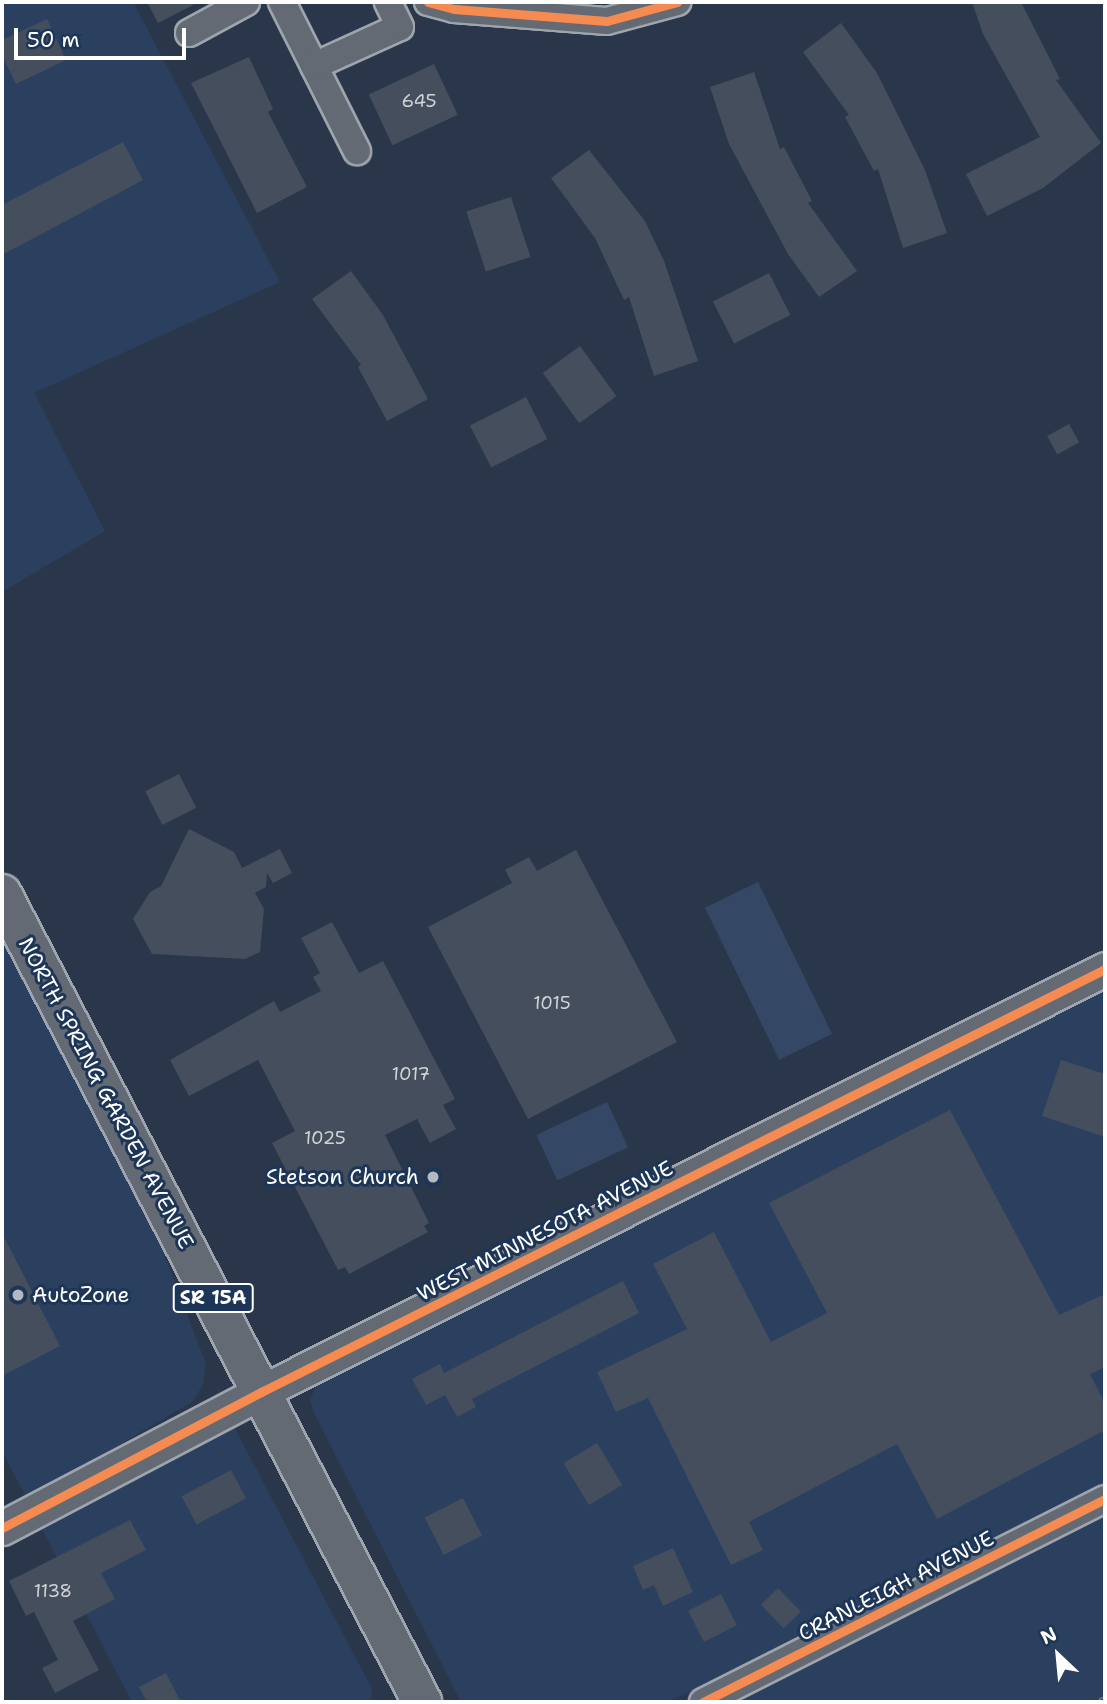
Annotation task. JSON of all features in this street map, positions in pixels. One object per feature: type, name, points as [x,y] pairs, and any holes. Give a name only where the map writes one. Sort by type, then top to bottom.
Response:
[{"type":"highway","name":"NORTH SPRING GARDEN AVENUE","points":[[2,894],[422,1702]]},
{"type":"street","points":[[190,33],[246,2]]},
{"type":"street","points":[[282,2],[356,151]]},
{"type":"street","points":[[314,66],[400,27],[388,2]]},
{"type":"street","points":[[428,2],[454,9],[607,21],[677,2]]},
{"type":"street","name":"WEST MINNESOTA AVENUE","points":[[2,1528],[261,1392],[1105,969]]},
{"type":"street","name":"CRANLEIGH AVENUE","points":[[703,1702],[1105,1499]]},
{"type":"shaded area","points":[[2,2],[133,2],[280,282],[34,393],[105,531],[2,592]]},
{"type":"shaded area","points":[[758,882],[832,1034],[779,1060],[705,908]]},
{"type":"shaded area","points":[[2,919],[125,1152],[206,1364],[203,1385],[192,1402],[27,1499],[2,1451]]},
{"type":"shaded area","points":[[1105,985],[1105,1484],[768,1656],[667,1702],[461,1702],[315,1415],[310,1400],[316,1386]]},
{"type":"shaded area","points":[[607,1102],[628,1147],[557,1180],[536,1135]]},
{"type":"shaded area","points":[[231,1421],[372,1689],[371,1702],[132,1702],[39,1523]]},
{"type":"shaded area","points":[[1105,1514],[1105,1702],[733,1702],[780,1680]]},
{"type":"building","points":[[147,2],[199,2],[158,23]]},
{"type":"building","points":[[972,2],[1021,2],[1060,79],[1056,80],[1101,143],[1043,188],[987,216],[966,174],[1040,137],[983,34]]},
{"type":"building","points":[[47,19],[66,60],[16,84],[2,55],[2,40]]},
{"type":"building","points":[[841,23],[877,73],[925,170],[947,233],[903,248],[878,169],[874,171],[845,117],[849,115],[803,52]]},
{"type":"building","points":[[249,57],[273,109],[268,112],[307,187],[257,213],[191,83]]},
{"type":"building","points":[[434,64],[458,115],[392,145],[369,94]]},
{"type":"building","points":[[754,72],[780,149],[784,147],[812,201],[808,203],[857,271],[819,297],[788,254],[729,144],[710,87]]},
{"type":"building","points":[[123,142],[143,180],[2,255],[2,205]]},
{"type":"building","points":[[589,150],[645,221],[664,261],[698,361],[654,376],[629,297],[624,300],[595,238],[551,178]]},
{"type":"building","points":[[511,197],[530,257],[486,271],[466,212]]},
{"type":"building","points":[[351,271],[383,315],[428,399],[387,421],[358,367],[361,365],[312,299]]},
{"type":"building","points":[[769,273],[790,315],[734,343],[713,302]]},
{"type":"building","points":[[580,346],[616,396],[579,423],[543,373]]},
{"type":"building","points":[[526,397],[547,439],[491,467],[470,426]]},
{"type":"building","points":[[1069,424],[1079,442],[1057,454],[1047,436]]},
{"type":"building","points":[[179,774],[196,808],[162,825],[145,791]]},
{"type":"building","points":[[189,829],[234,852],[242,868],[280,849],[292,873],[273,883],[267,873],[266,887],[255,893],[264,909],[260,952],[245,959],[152,954],[133,919],[150,892],[161,886]]},
{"type":"building","points":[[576,850],[677,1042],[528,1119],[428,927],[512,883],[505,870],[529,857],[537,871]]},
{"type":"building","points":[[332,922],[359,973],[383,961],[455,1099],[443,1105],[456,1129],[430,1143],[417,1119],[385,1135],[429,1223],[424,1226],[428,1232],[349,1274],[345,1267],[338,1270],[272,1143],[295,1131],[258,1060],[189,1096],[170,1060],[274,1001],[280,1012],[321,991],[313,977],[320,973],[301,938]]},
{"type":"building","points":[[1061,1060],[1105,1074],[1105,1137],[1042,1116]]},
{"type":"building","points":[[950,1110],[1059,1315],[1105,1294],[1105,1367],[1090,1374],[1105,1404],[1105,1430],[937,1519],[897,1444],[749,1522],[763,1550],[731,1565],[648,1398],[616,1412],[597,1372],[687,1329],[653,1264],[714,1232],[771,1342],[827,1313],[769,1203]]},
{"type":"building","name":"AutoZone","points":[[2,1233],[60,1346],[2,1376]]},
{"type":"building","points":[[623,1281],[639,1313],[472,1399],[476,1407],[457,1417],[445,1395],[426,1405],[412,1379],[440,1364],[444,1373]]},
{"type":"building","points":[[597,1443],[622,1485],[589,1505],[564,1463]]},
{"type":"building","points":[[231,1470],[246,1498],[197,1525],[182,1496]]},
{"type":"building","points":[[463,1498],[482,1535],[444,1555],[425,1518]]},
{"type":"building","points":[[130,1520],[146,1550],[101,1573],[115,1599],[73,1621],[99,1670],[55,1693],[42,1668],[58,1660],[34,1612],[26,1616],[9,1581]]},
{"type":"building","points":[[673,1548],[693,1592],[663,1606],[654,1585],[643,1590],[633,1566]]},
{"type":"building","points":[[778,1588],[801,1612],[784,1628],[761,1605]]},
{"type":"building","points":[[721,1594],[737,1625],[704,1642],[688,1611]]},
{"type":"building","points":[[166,1673],[181,1702],[147,1702],[139,1687]]},
{"type":"railway","points":[[1100,1702],[1105,1700]]},
{"type":"cycle path","points":[[428,2],[454,9],[607,21],[677,2]]},
{"type":"cycle path","points":[[2,1528],[261,1392],[1105,969]]},
{"type":"cycle path","points":[[703,1702],[1105,1499]]},
{"type":"place","name":"Stetson Church","points":[[433,1177]]},
{"type":"place","name":"AutoZone","points":[[18,1295]]}]
